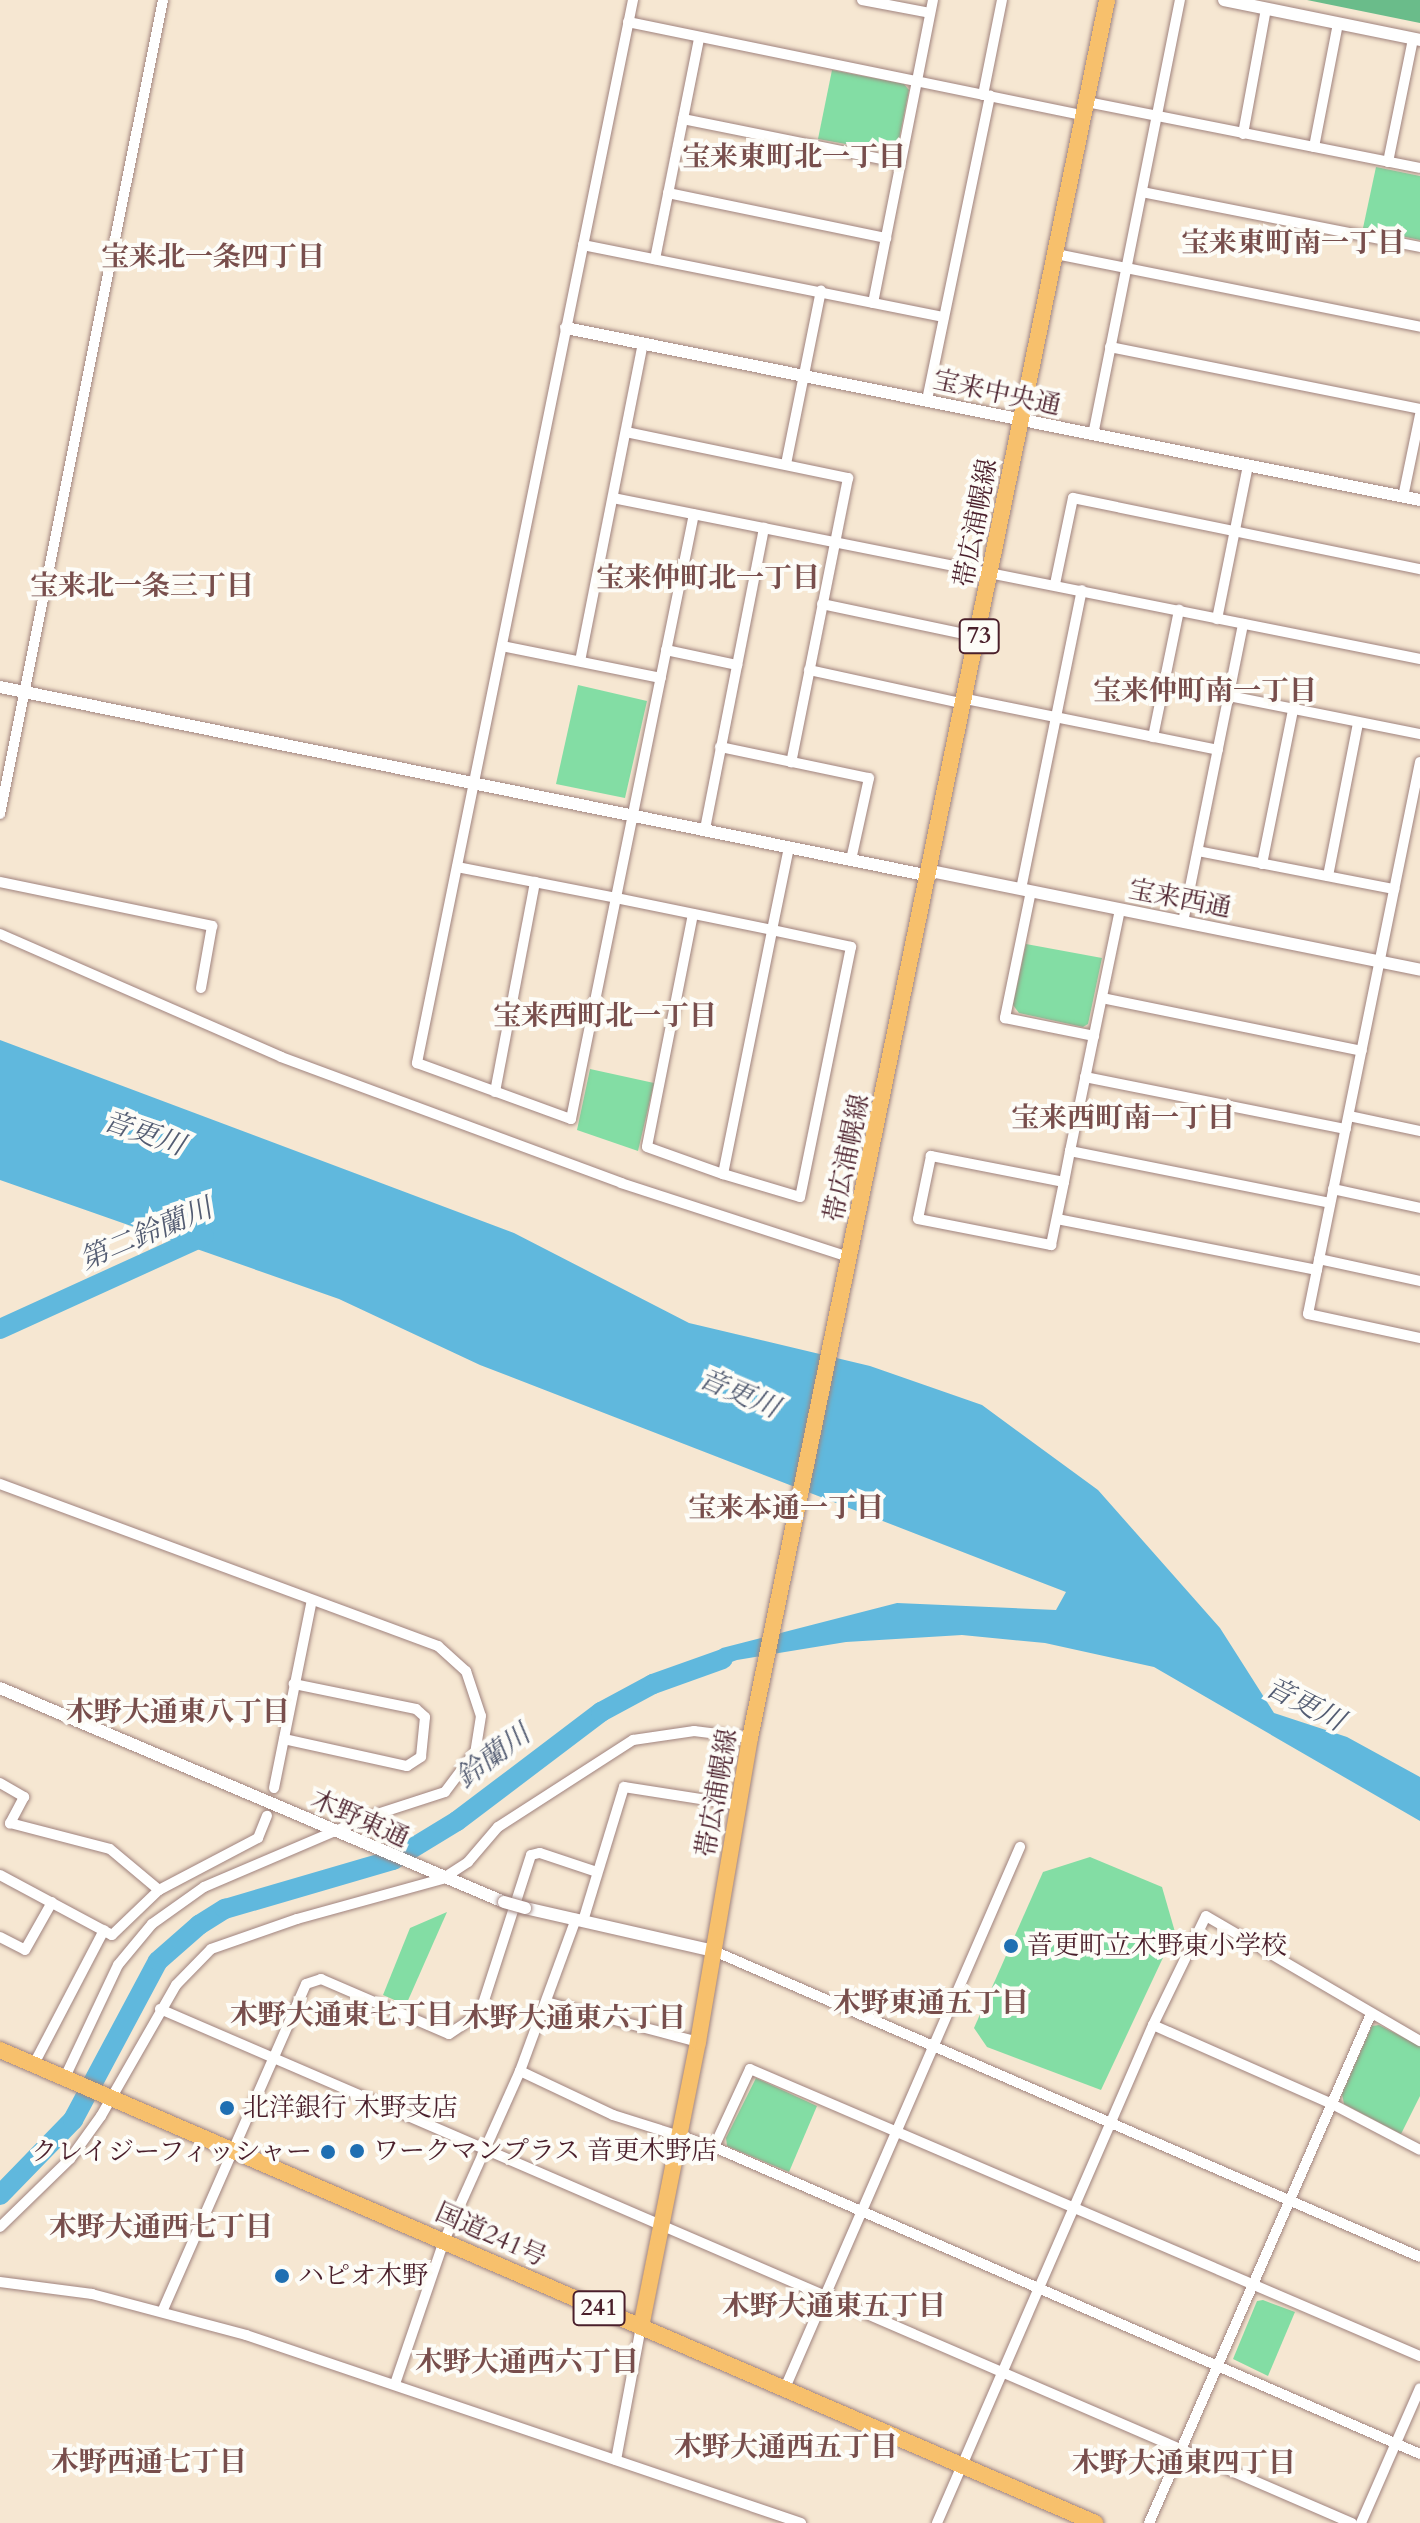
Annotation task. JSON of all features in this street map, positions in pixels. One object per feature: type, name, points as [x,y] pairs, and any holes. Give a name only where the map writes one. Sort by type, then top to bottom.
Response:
[{"type":"main road","name":"帯広浦幌線","points":[[641,2327],[698,2042],[752,1730],[979,637],[1107,0]]},
{"type":"main road","name":"国道241号","points":[[0,2050],[1095,2523]]},
{"type":"street","points":[[0,814],[163,0]]},
{"type":"street","points":[[633,0],[417,1063],[571,1119],[694,514]]},
{"type":"street","points":[[862,0],[930,13]]},
{"type":"street","points":[[873,303],[933,0]]},
{"type":"street","points":[[927,400],[1002,0]]},
{"type":"street","points":[[1093,435],[1180,0]]},
{"type":"street","points":[[1224,0],[1416,40],[1388,162]]},
{"type":"street","points":[[1243,134],[1266,9]]},
{"type":"street","points":[[628,22],[986,95],[1157,116],[1420,168]]},
{"type":"street","points":[[1314,147],[1338,24]]},
{"type":"street","points":[[655,259],[699,38]]},
{"type":"street","points":[[683,119],[901,163]]},
{"type":"street","points":[[1142,192],[1420,247]]},
{"type":"street","points":[[668,193],[886,238]]},
{"type":"street","points":[[583,245],[944,317]]},
{"type":"street","points":[[1056,254],[1420,327]]},
{"type":"street","points":[[786,464],[821,291]]},
{"type":"street","name":"宝来中央通","points":[[566,328],[1420,500]]},
{"type":"street","points":[[580,661],[643,343]]},
{"type":"street","points":[[1110,347],[1420,412],[1403,497]]},
{"type":"street","points":[[626,432],[848,478],[791,762]]},
{"type":"street","points":[[1217,619],[1248,465]]},
{"type":"street","points":[[613,498],[1420,659]]},
{"type":"street","points":[[1055,584],[1073,498],[1420,569]]},
{"type":"street","points":[[705,829],[764,528]]},
{"type":"street","points":[[1082,590],[1055,718],[1005,1018],[1094,1036]]},
{"type":"street","points":[[822,604],[979,637]]},
{"type":"street","points":[[1153,737],[1179,610]]},
{"type":"street","points":[[1183,922],[1243,624]]},
{"type":"street","points":[[502,646],[661,678]]},
{"type":"street","points":[[666,650],[737,665]]},
{"type":"street","points":[[809,670],[1218,750]]},
{"type":"street","name":"宝来西通","points":[[0,687],[851,860],[1026,890],[1420,970]]},
{"type":"street","points":[[1229,696],[1420,734]]},
{"type":"street","points":[[1262,864],[1293,710]]},
{"type":"street","points":[[1328,876],[1358,723]]},
{"type":"street","points":[[720,747],[869,778],[851,860]]},
{"type":"street","points":[[1420,762],[1308,1314],[1420,1338]]},
{"type":"street","points":[[723,1174],[789,847]]},
{"type":"street","points":[[1198,851],[1394,889]]},
{"type":"street","points":[[457,867],[616,898],[772,930],[851,947],[800,1197],[647,1147],[693,914]]},
{"type":"street","points":[[0,882],[212,926],[201,988]]},
{"type":"street","points":[[495,1092],[535,882]]},
{"type":"street","points":[[1064,1182],[931,1156],[918,1219],[1051,1245],[1057,1219],[1120,910]]},
{"type":"street","points":[[0,934],[295,1062],[847,1264]]},
{"type":"street","points":[[1102,998],[1362,1051]]},
{"type":"street","points":[[1085,1077],[1346,1129]]},
{"type":"street","points":[[1349,1116],[1420,1131]]},
{"type":"street","points":[[1070,1151],[1330,1203]]},
{"type":"street","points":[[1333,1189],[1420,1208]]},
{"type":"street","points":[[1057,1219],[1420,1281]]},
{"type":"street","points":[[0,1484],[438,1646],[466,1671],[481,1716],[475,1752],[445,1792],[335,1832],[204,1887],[152,1924],[118,1965],[69,2079]]},
{"type":"street","points":[[274,1788],[312,1600]]},
{"type":"street","points":[[284,1739],[407,1766],[421,1757],[425,1717],[416,1709],[294,1684]]},
{"type":"street","name":"木野東通","points":[[0,1688],[421,1871],[504,1902],[714,1951]]},
{"type":"street","points":[[0,2227],[70,2159],[160,2009],[190,1967],[211,1949],[297,1919],[442,1879],[468,1862],[498,1827],[633,1740],[694,1731],[752,1730]]},
{"type":"street","points":[[0,1783],[24,1797],[10,1823],[110,1849],[159,1890]]},
{"type":"street","points":[[395,2384],[444,2241],[520,2071],[580,1920],[624,1787],[739,1805]]},
{"type":"street","points":[[0,1875],[112,1935],[159,1890],[258,1838],[267,1816]]},
{"type":"street","points":[[785,2388],[1020,1847]]},
{"type":"street","points":[[162,2312],[306,1984],[321,1979],[449,2034],[480,2013],[531,1855],[540,1853],[597,1872]]},
{"type":"street","points":[[0,1937],[25,1950],[52,1902]]},
{"type":"street","points":[[937,2523],[1005,2373],[1153,2025],[1206,1916],[1420,2041]]},
{"type":"street","points":[[34,2064],[104,1930]]},
{"type":"street","points":[[714,1951],[1420,2257]]},
{"type":"street","points":[[546,2002],[698,2042]]},
{"type":"street","points":[[160,2009],[1352,2523]]},
{"type":"street","points":[[1149,2523],[1371,2014]]},
{"type":"street","points":[[1153,2025],[1332,2104],[1420,2150]]},
{"type":"street","points":[[714,2147],[750,2069],[1420,2356]]},
{"type":"street","points":[[520,2071],[613,2115],[680,2133],[714,2147],[1420,2454]]},
{"type":"street","points":[[0,2282],[92,2294],[162,2312],[395,2384],[801,2523]]},
{"type":"street","points":[[616,2460],[641,2327]]},
{"type":"street","points":[[1361,2523],[1420,2388]]},
{"type":"green space","points":[[1307,0],[1420,0],[1420,23]]},
{"type":"green space","points":[[832,70],[904,84],[909,90],[897,149],[890,152],[818,139]]},
{"type":"green space","points":[[1376,167],[1420,176],[1420,240],[1363,228]]},
{"type":"green space","points":[[578,685],[647,701],[625,798],[556,784]]},
{"type":"green space","points":[[1026,944],[1102,958],[1088,1024],[1083,1027],[1019,1013],[1013,1005]]},
{"type":"green space","points":[[590,1069],[654,1083],[638,1151],[577,1130]]},
{"type":"green space","points":[[1090,1857],[1162,1887],[1175,1932],[1101,2090],[987,2047],[974,2028],[1043,1872]]},
{"type":"green space","points":[[447,1912],[406,2005],[383,1995],[410,1928]]},
{"type":"green space","points":[[1379,2025],[1420,2046],[1420,2096],[1401,2134],[1344,2104],[1342,2094],[1372,2026]]},
{"type":"green space","points":[[756,2078],[817,2106],[789,2172],[727,2146],[726,2138]]},
{"type":"green space","points":[[1263,2300],[1295,2312],[1268,2376],[1233,2359],[1257,2301]]},
{"type":"water","name":"音更川","points":[[0,1040],[514,1233],[689,1323],[870,1366],[982,1405],[1098,1490],[1220,1628],[1274,1713],[1347,1737],[1420,1777],[1420,1821],[1154,1667],[1045,1643],[962,1635],[846,1642],[737,1660],[703,1672],[695,1666],[722,1648],[897,1603],[1056,1610],[1066,1592],[480,1365],[339,1299],[0,1180]]},
{"type":"waterway","name":"第二鈴蘭川","points":[[0,1329],[204,1236]]},
{"type":"waterway","name":"鈴蘭川","points":[[0,2195],[73,2120],[158,1961],[199,1925],[225,1909],[393,1860],[457,1821],[601,1712],[653,1684],[723,1659]]},
{"type":"place","name":"音更町立木野東小学校","points":[[1011,1946]]},
{"type":"place","name":"北洋銀行 木野支店","points":[[227,2108]]},
{"type":"place","name":"ワークマンプラス 音更木野店","points":[[357,2151]]},
{"type":"place","name":"クレイジーフィッシャー","points":[[328,2152]]},
{"type":"place","name":"ハピオ木野","points":[[282,2276]]},
{"type":"district","name":"宝来東町北一丁目","points":[[794,157]]},
{"type":"district","name":"宝来東町南一丁目","points":[[1293,243]]},
{"type":"district","name":"宝来北一条四丁目","points":[[213,257]]},
{"type":"district","name":"宝来仲町北一丁目","points":[[708,578]]},
{"type":"district","name":"宝来北一条三丁目","points":[[142,586]]},
{"type":"district","name":"宝来仲町南一丁目","points":[[1205,691]]},
{"type":"district","name":"宝来西町北一丁目","points":[[605,1016]]},
{"type":"district","name":"宝来西町南一丁目","points":[[1123,1118]]},
{"type":"district","name":"宝来本通一丁目","points":[[786,1508]]},
{"type":"district","name":"木野大通東八丁目","points":[[178,1712]]},
{"type":"district","name":"木野東通五丁目","points":[[931,2003]]},
{"type":"district","name":"木野大通東七丁目","points":[[342,2015]]},
{"type":"district","name":"木野大通東六丁目","points":[[574,2018]]},
{"type":"district","name":"木野大通西七丁目","points":[[161,2227]]},
{"type":"district","name":"木野大通東五丁目","points":[[834,2306]]},
{"type":"district","name":"木野大通西六丁目","points":[[527,2362]]},
{"type":"district","name":"木野大通西五丁目","points":[[786,2447]]},
{"type":"district","name":"木野西通七丁目","points":[[149,2462]]},
{"type":"district","name":"木野大通東四丁目","points":[[1184,2463]]}]
